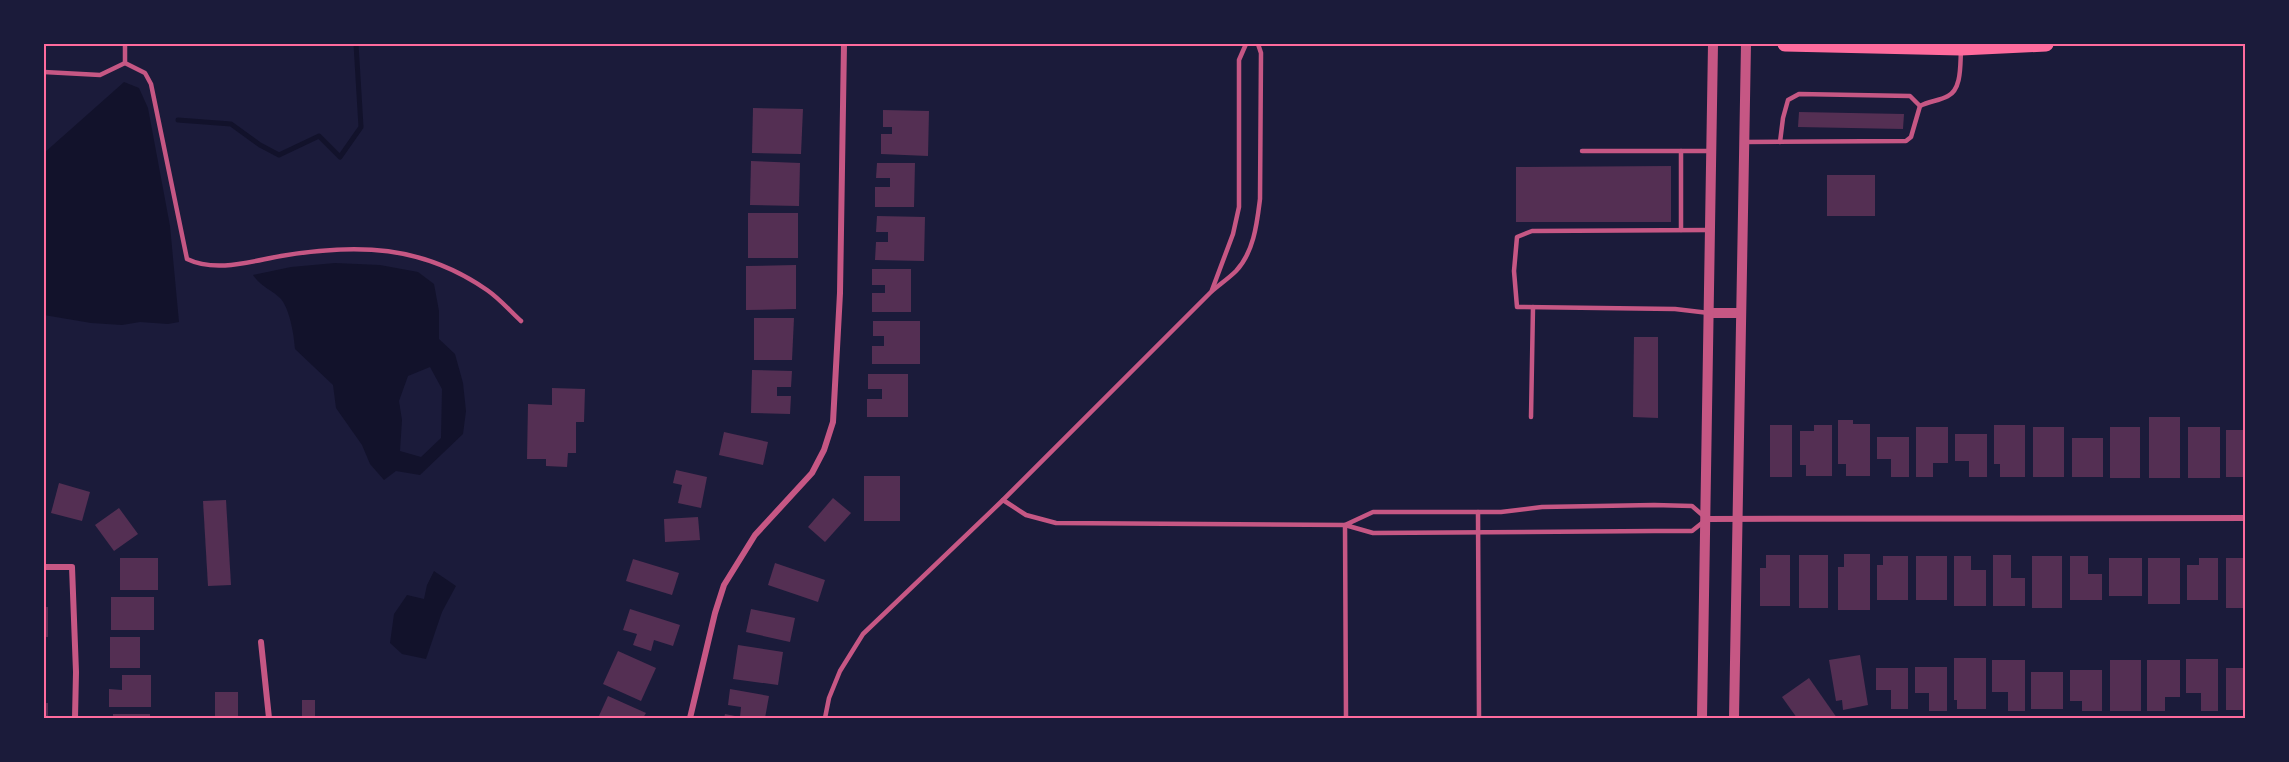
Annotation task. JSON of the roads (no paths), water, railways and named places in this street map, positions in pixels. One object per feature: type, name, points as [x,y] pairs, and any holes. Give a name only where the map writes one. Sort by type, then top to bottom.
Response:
[{"type":"main road","points":[[1785,44],[1961,48],[2046,44]]},
{"type":"street","points":[[690,718],[724,585],[755,535],[812,473],[824,450],[833,422],[840,293],[844,44]]},
{"type":"street","points":[[1702,718],[1713,44]]},
{"type":"street","points":[[1734,718],[1746,44]]},
{"type":"street","points":[[1709,313],[1740,313]]},
{"type":"street","points":[[1707,519],[2246,518]]},
{"type":"street","points":[[44,567],[72,567],[76,672],[75,718]]},
{"type":"street","points":[[261,642],[269,718]]},
{"type":"lane","points":[[125,44],[125,63]]},
{"type":"lane","points":[[1211,292],[1233,234],[1239,207],[1239,60],[1246,44]]},
{"type":"lane","points":[[825,718],[829,698],[840,671],[863,634],[1003,500],[1211,292],[1237,270],[1246,257],[1258,221],[1260,199],[1261,52],[1258,44]]},
{"type":"lane","points":[[1744,142],[1905,141],[1911,137],[1920,106],[1949,96],[1955,90],[1958,84],[1961,48]]},
{"type":"lane","points":[[44,72],[100,75],[125,63]]},
{"type":"lane","points":[[125,63],[145,73],[151,84],[187,259],[198,265],[243,264],[337,248],[391,250],[427,259],[455,270],[489,291],[521,321]]},
{"type":"lane","points":[[1780,142],[1788,100],[1799,94],[1911,96],[1920,106]]},
{"type":"lane","points":[[1582,151],[1712,151]]},
{"type":"lane","points":[[1681,151],[1681,230]]},
{"type":"lane","points":[[1709,313],[1675,309],[1516,307],[1514,271],[1517,237],[1532,231],[1710,230]]},
{"type":"lane","points":[[1531,417],[1533,307]]},
{"type":"lane","points":[[1003,500],[1026,515],[1056,523],[1345,525],[1373,533],[1692,531],[1707,519],[1692,506],[1557,506],[1501,513],[1373,512],[1345,525]]},
{"type":"lane","points":[[1478,512],[1479,718]]},
{"type":"lane","points":[[1345,525],[1346,718]]},
{"type":"waterway","points":[[178,120],[231,124],[260,145],[279,155],[319,136],[340,157],[361,127],[356,44]]}]
